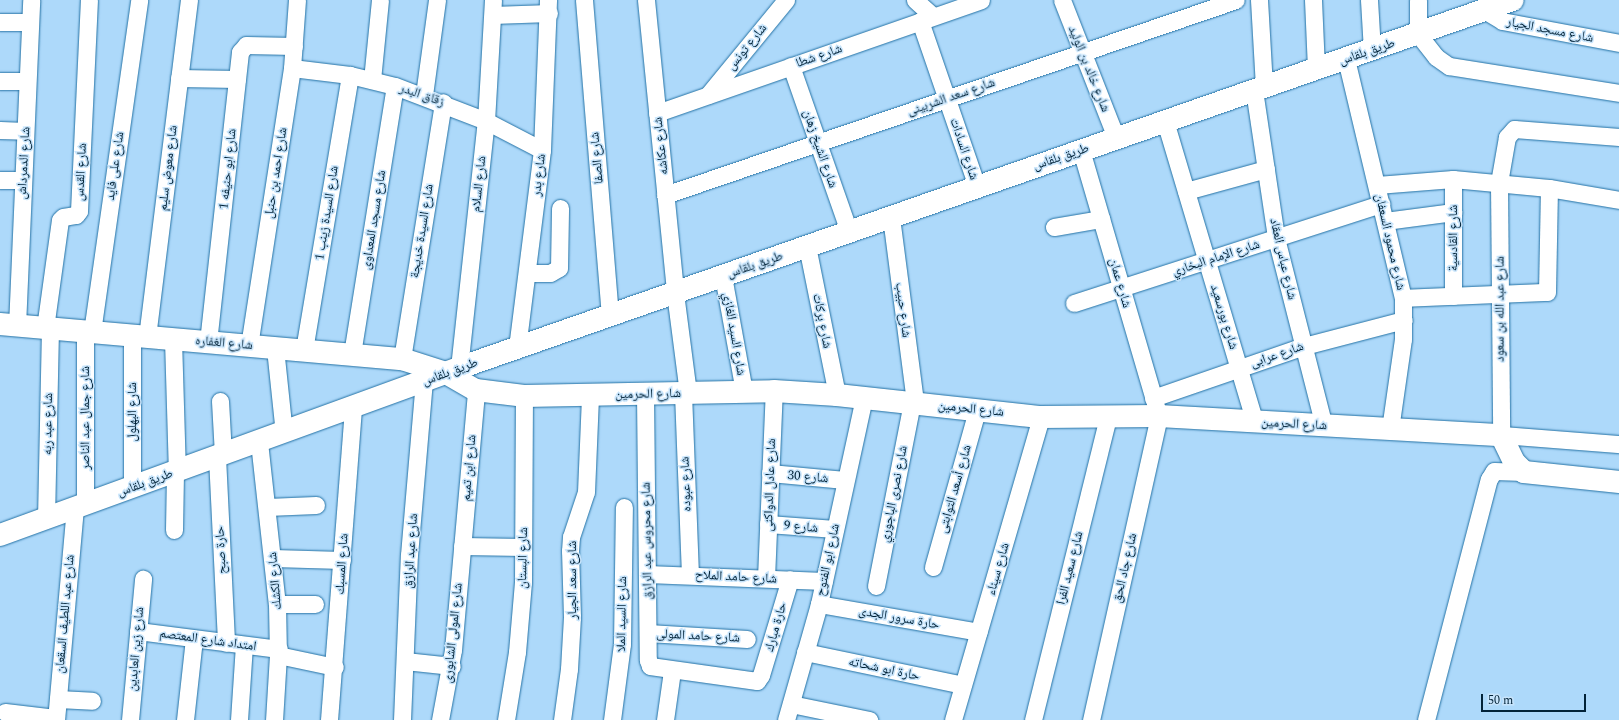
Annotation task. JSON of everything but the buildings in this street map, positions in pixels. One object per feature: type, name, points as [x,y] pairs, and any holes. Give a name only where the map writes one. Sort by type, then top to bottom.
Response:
[{"type":"street","name":"شارع الدمرداش","points":[[8,325],[23,180],[31,0]]},
{"type":"street","name":"شارع القدس","points":[[47,329],[60,220],[63,217],[76,215],[80,211],[89,0]]},
{"type":"street","name":"شارع على فايد","points":[[88,332],[139,0]]},
{"type":"street","name":"شارع معوض سليم","points":[[139,336],[179,78],[189,0]]},
{"type":"street","name":"شارع احمد بن حنبل","points":[[249,346],[292,68],[297,0]]},
{"type":"street","points":[[372,80],[380,0]]},
{"type":"street","points":[[424,96],[437,0]]},
{"type":"street","name":"شارع الصفا","points":[[584,0],[610,316]]},
{"type":"street","name":"شارع عكاشه","points":[[646,0],[675,293]]},
{"type":"street","name":"شارع تونس","points":[[708,95],[786,0]]},
{"type":"street","name":"شارع السادات","points":[[915,0],[926,19],[946,98],[977,187]]},
{"type":"street","name":"شارع شطا","points":[[657,113],[980,0]]},
{"type":"street","name":"شارع خالد بن الوليد","points":[[1062,0],[1116,138]]},
{"type":"street","name":"شارع سعد الشربينى","points":[[666,195],[1236,0]]},
{"type":"street","name":"شارع عباس العقاد","points":[[1259,0],[1259,88],[1266,169],[1276,238],[1324,426]]},
{"type":"street","points":[[1313,0],[1316,69]]},
{"type":"street","points":[[1369,0],[1372,50]]},
{"type":"street","points":[[1418,0],[1418,34],[1436,57],[1449,66],[1619,92]]},
{"type":"street","name":"طريق بلقاس","points":[[0,536],[452,371],[1081,150],[1418,34],[1474,9],[1512,0]]},
{"type":"street","points":[[493,8],[548,6]]},
{"type":"street","name":"شارع بدر","points":[[517,348],[542,150],[548,6]]},
{"type":"street","name":"شارع السلام","points":[[452,371],[486,121],[493,8]]},
{"type":"street","name":"شارع مسجد الجيار","points":[[1474,9],[1502,21],[1619,43]]},
{"type":"street","points":[[0,22],[30,22]]},
{"type":"street","name":"شارع ابو حنيفه 1","points":[[208,342],[240,52],[246,45],[294,46]]},
{"type":"street","name":"شارع محمود السعفان","points":[[1346,59],[1382,204],[1403,298],[1404,320],[1390,429]]},
{"type":"street","name":"شارع الشيخ زهان","points":[[791,66],[849,232]]},
{"type":"street","name":"زقاق البدر","points":[[292,68],[350,75],[395,86],[443,102],[486,121],[542,150]]},
{"type":"street","name":"شارع السيدة زينب 1","points":[[304,350],[350,75]]},
{"type":"street","points":[[179,78],[238,79]]},
{"type":"street","points":[[0,81],[27,81]]},
{"type":"street","name":"شارع مسجد المعداوى","points":[[352,354],[395,86]]},
{"type":"street","name":"شارع السيدة خديجة","points":[[402,359],[443,102]]},
{"type":"street","name":"شارع بورسعيد","points":[[1166,121],[1255,422]]},
{"type":"street","name":"شارع عبد الله بن سعود","points":[[1501,434],[1499,183],[1508,133],[1514,129],[1619,137]]},
{"type":"street","points":[[0,130],[25,131]]},
{"type":"street","name":"شارع عمان","points":[[1081,150],[1156,407]]},
{"type":"street","points":[[1186,191],[1266,169]]},
{"type":"street","points":[[1377,185],[1453,179],[1549,188],[1619,200]]},
{"type":"street","name":"شارع القادسية","points":[[1452,296],[1453,179]]},
{"type":"street","points":[[0,180],[23,180]]},
{"type":"street","points":[[1403,298],[1543,294],[1549,291],[1549,188]]},
{"type":"street","name":"شارع الإمام البخاري","points":[[1074,303],[1382,204]]},
{"type":"street","points":[[527,273],[550,273],[559,268],[560,208]]},
{"type":"street","points":[[1385,221],[1453,212]]},
{"type":"street","name":"شارع حبيب","points":[[890,217],[913,403]]},
{"type":"street","points":[[1054,227],[1101,219]]},
{"type":"street","name":"شارع بركات","points":[[807,246],[837,395]]},
{"type":"street","name":"شارع السيد الغازي","points":[[723,276],[744,392]]},
{"type":"street","name":"شارع عبوده","points":[[675,293],[686,393],[690,574]]},
{"type":"street","name":"شارع عرابى","points":[[1156,407],[1239,368],[1304,346],[1404,320]]},
{"type":"street","name":"شارع الغفاره","points":[[8,325],[402,359],[452,371]]},
{"type":"street","name":"شارع عبد ربه","points":[[46,519],[47,329]]},
{"type":"street","name":"شارع جمال عبد الناصر","points":[[80,507],[88,332]]},
{"type":"street","name":"شارع البهلول","points":[[132,488],[139,336]]},
{"type":"street","points":[[173,339],[176,472],[174,530]]},
{"type":"street","points":[[274,348],[284,433]]},
{"type":"street","name":"شارع الحرمين","points":[[452,371],[476,390],[524,396],[774,391],[837,395],[1042,417],[1108,417],[1156,407],[1255,422],[1501,434]]},
{"type":"street","name":"شارع عبد الرازق","points":[[402,720],[410,556],[424,381]]},
{"type":"street","name":"شارع ابن تميم","points":[[462,546],[476,390]]},
{"type":"street","name":"شارع عادل الدواكنى","points":[[766,578],[774,391]]},
{"type":"street","name":"شارع سعد الجيار","points":[[562,720],[570,669],[572,617],[571,537],[586,492],[590,394]]},
{"type":"street","name":"شارع محروس عبد الرازق","points":[[645,394],[648,633],[650,666],[672,671],[753,683],[761,675]]},
{"type":"street","name":"شارع البستان","points":[[506,720],[521,617],[524,547],[524,396]]},
{"type":"street","name":"شارع ابو الفتوح","points":[[786,720],[819,604],[864,398]]},
{"type":"street","name":"حارة صبح","points":[[220,401],[220,456],[226,642]]},
{"type":"street","name":"شارع نصرى الباجوري","points":[[876,586],[913,403]]},
{"type":"street","name":"شارع جاد الحق","points":[[1091,720],[1156,407]]},
{"type":"street","name":"شارع المسبك","points":[[329,720],[353,408]]},
{"type":"street","name":"شارع أسعد التوابتى","points":[[933,567],[977,410]]},
{"type":"street","name":"شارع سيناء","points":[[953,720],[1042,417]]},
{"type":"street","name":"شارع سعيد الفرا","points":[[1033,720],[1108,417]]},
{"type":"street","points":[[1524,472],[1514,462],[1501,434],[1619,444]]},
{"type":"street","name":"شارع الكشك","points":[[259,442],[277,604],[278,652],[274,720]]},
{"type":"street","points":[[1426,720],[1490,479],[1494,471],[1524,472],[1619,482]]},
{"type":"street","name":"شارع 30","points":[[770,473],[845,480]]},
{"type":"street","points":[[267,507],[316,505]]},
{"type":"street","name":"شارع عبد اللطيف السقعان","points":[[56,719],[80,507]]},
{"type":"street","name":"شارع السيد الملا","points":[[612,720],[622,644],[624,507]]},
{"type":"street","name":"شارع 9","points":[[768,524],[835,529]]},
{"type":"street","points":[[462,546],[524,547]]},
{"type":"street","name":"شارع المولى الشابورى","points":[[440,720],[452,666],[462,546]]},
{"type":"street","points":[[273,558],[342,560]]},
{"type":"street","name":"شارع حامد الملاح","points":[[647,574],[690,574],[824,581]]},
{"type":"street","name":"شارع زين العابدين","points":[[130,720],[143,578]]},
{"type":"street","name":"حارة مبارك","points":[[761,675],[790,579]]},
{"type":"street","points":[[277,604],[315,604]]},
{"type":"street","name":"حارة سرور الجدى","points":[[819,604],[979,632]]},
{"type":"street","name":"امتداد شارع المعتصم","points":[[138,631],[244,645],[278,652],[334,667]]},
{"type":"street","name":"شارع حامد المولى","points":[[648,633],[747,639]]},
{"type":"street","points":[[185,720],[194,638]]},
{"type":"street","points":[[240,720],[244,645]]},
{"type":"street","name":"حارة ابو شحاته","points":[[805,652],[963,685]]},
{"type":"street","points":[[405,661],[452,666]]},
{"type":"street","points":[[665,720],[672,671]]},
{"type":"street","points":[[58,699],[92,701]]},
{"type":"street","points":[[791,704],[869,720]]},
{"type":"street","points":[[5,712],[56,719]]}]
